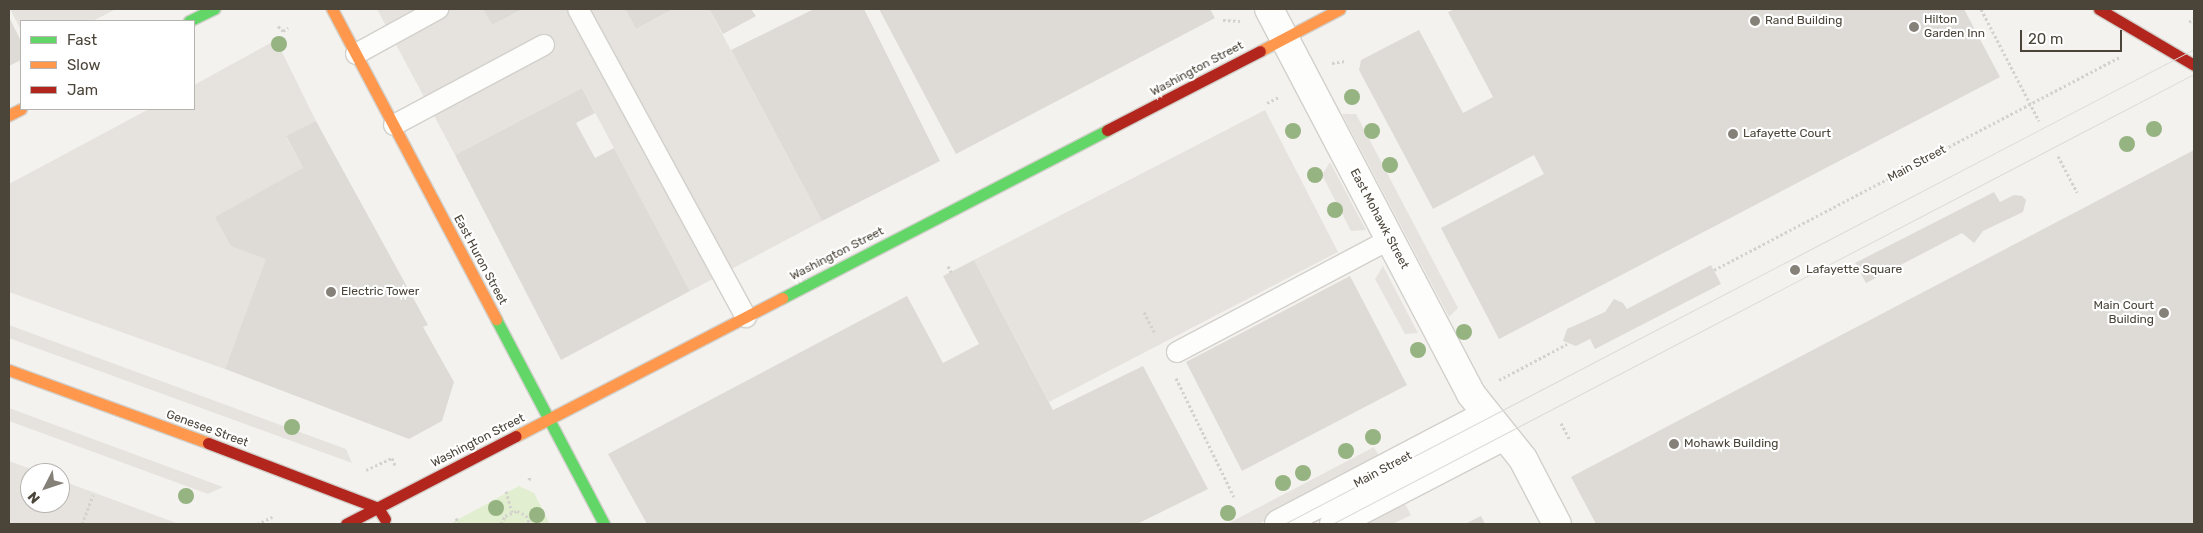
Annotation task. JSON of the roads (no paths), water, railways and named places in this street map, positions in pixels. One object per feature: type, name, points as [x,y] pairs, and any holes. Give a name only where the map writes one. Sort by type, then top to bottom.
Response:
[{"type":"street","points":[[192,20],[214,9]]},
{"type":"street","name":"East Huron Street","points":[[332,9],[604,524]]},
{"type":"street","name":"East Mohawk Street","points":[[1269,9],[1390,239],[1489,418],[1523,459],[1557,524]]},
{"type":"street","name":"Washington Street","points":[[346,524],[1340,9]]},
{"type":"street","points":[[2098,9],[2194,65]]},
{"type":"street","name":"Genesee Street","points":[[9,370],[378,508]]},
{"type":"street","name":"Main Street","points":[[1279,524],[1489,418]]},
{"type":"street","name":"Main Street","points":[[1334,524],[1489,418]]},
{"type":"street","points":[[378,508],[388,524]]},
{"type":"lane","points":[[356,54],[438,9]]},
{"type":"lane","points":[[578,9],[746,316]]},
{"type":"lane","points":[[394,125],[544,45]]},
{"type":"lane","points":[[1177,352],[1390,239]]},
{"type":"tram line","points":[[1284,524],[2194,49]]},
{"type":"tram line","points":[[1332,524],[2194,74]]},
{"type":"place","name":"Rand Building","points":[[1755,21]]},
{"type":"place","name":"Hilton Garden Inn","points":[[1914,27]]},
{"type":"place","name":"Lafayette Court","points":[[1733,134]]},
{"type":"place","name":"Lafayette Square","points":[[1795,270]]},
{"type":"place","name":"Electric Tower","points":[[331,292]]},
{"type":"place","name":"Main Court Building","points":[[2164,313]]},
{"type":"place","name":"Mohawk Building","points":[[1674,444]]}]
